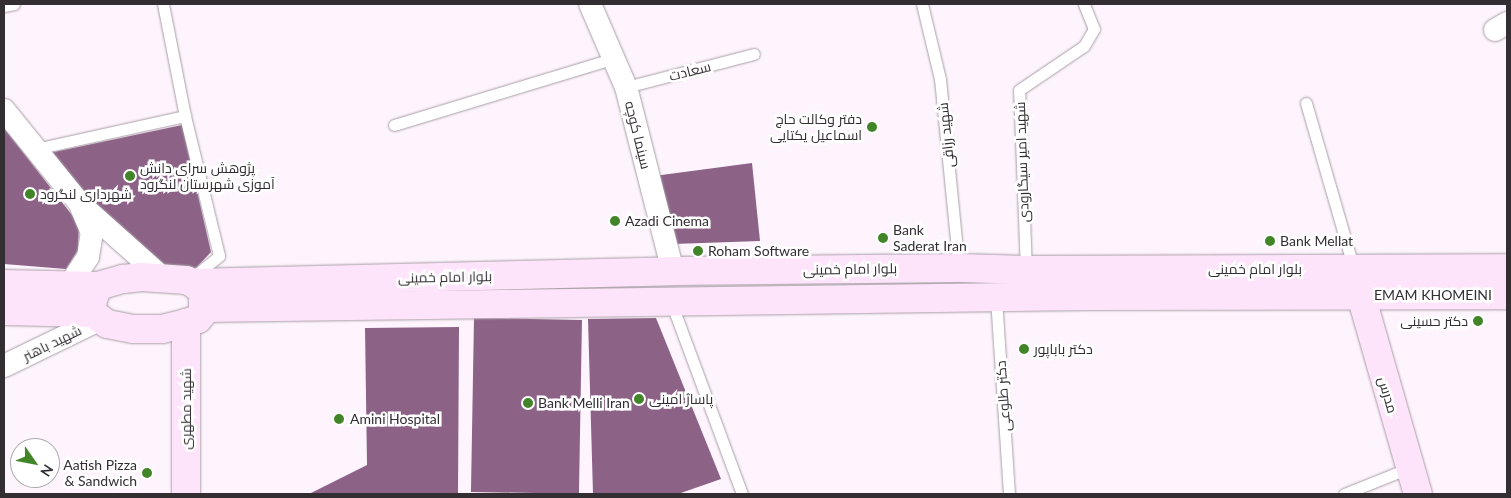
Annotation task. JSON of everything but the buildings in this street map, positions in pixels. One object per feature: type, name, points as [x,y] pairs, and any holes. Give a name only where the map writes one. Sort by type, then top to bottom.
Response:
[{"type":"main road","name":"بلوار امام خمینی","points":[[98,286],[123,279],[182,281],[959,268],[1026,270],[1507,268]]},
{"type":"main road","name":"مدرس","points":[[1354,269],[1359,296],[1418,494]]},
{"type":"main road","name":"شهید مطهری","points":[[182,281],[203,292],[195,315],[186,494]]},
{"type":"main road","points":[[4,284],[98,286],[92,302],[97,316],[4,311]]},
{"type":"main road","name":"EMAM KHOMEINI","points":[[1359,296],[1507,295]]},
{"type":"main road","name":"بلوار امام خمینی","points":[[97,316],[107,324],[133,329],[162,329],[195,315],[671,302],[1359,296]]},
{"type":"street","name":"سینما کوچه","points":[[590,4],[626,87],[673,272]]},
{"type":"street","points":[[4,110],[80,204],[182,281]]},
{"type":"street","points":[[70,286],[88,257],[92,233],[80,204]]},
{"type":"street","name":"شهید باهنر","points":[[4,366],[97,316]]},
{"type":"lane","points":[[4,6],[14,4]]},
{"type":"lane","points":[[163,4],[185,116],[219,256],[182,281]]},
{"type":"lane","name":"شهید رزاقی","points":[[922,4],[940,79],[959,268]]},
{"type":"lane","name":"شهید امیر سیگارودی","points":[[1026,270],[1019,90],[1084,46],[1094,29],[1084,4]]},
{"type":"lane","name":"سعادت","points":[[626,87],[754,54]]},
{"type":"lane","points":[[394,125],[614,58]]},
{"type":"lane","points":[[1306,103],[1354,269]]},
{"type":"lane","points":[[35,149],[185,116]]},
{"type":"lane","name":"دکتر طلوعی","points":[[996,298],[1010,494]]},
{"type":"lane","points":[[671,302],[742,494]]},
{"type":"lane","points":[[1344,494],[1409,468]]},
{"type":"place","name":"دفتر وکالت حاج اسماعیل یکتایی","points":[[872,127]]},
{"type":"place","name":"پژوهش سرای دانش آموزی شهرستان لنگرود","points":[[130,176]]},
{"type":"place","name":"شهرداری لنگرود","points":[[30,194]]},
{"type":"place","name":"Azadi Cinema","points":[[615,221]]},
{"type":"place","name":"Bank Saderat Iran","points":[[883,238]]},
{"type":"place","name":"Bank Mellat","points":[[1270,241]]},
{"type":"place","name":"Roham Software","points":[[698,251]]},
{"type":"place","name":"دکتر حسینی","points":[[1478,321]]},
{"type":"place","name":"دکتر باباپور","points":[[1024,349]]},
{"type":"place","name":"پاساژ امینی","points":[[639,399]]},
{"type":"place","name":"Bank Melli Iran","points":[[528,403]]},
{"type":"place","name":"Amini Hospital","points":[[339,419]]},
{"type":"place","name":"Aatish Pizza & Sandwich","points":[[147,473]]}]
